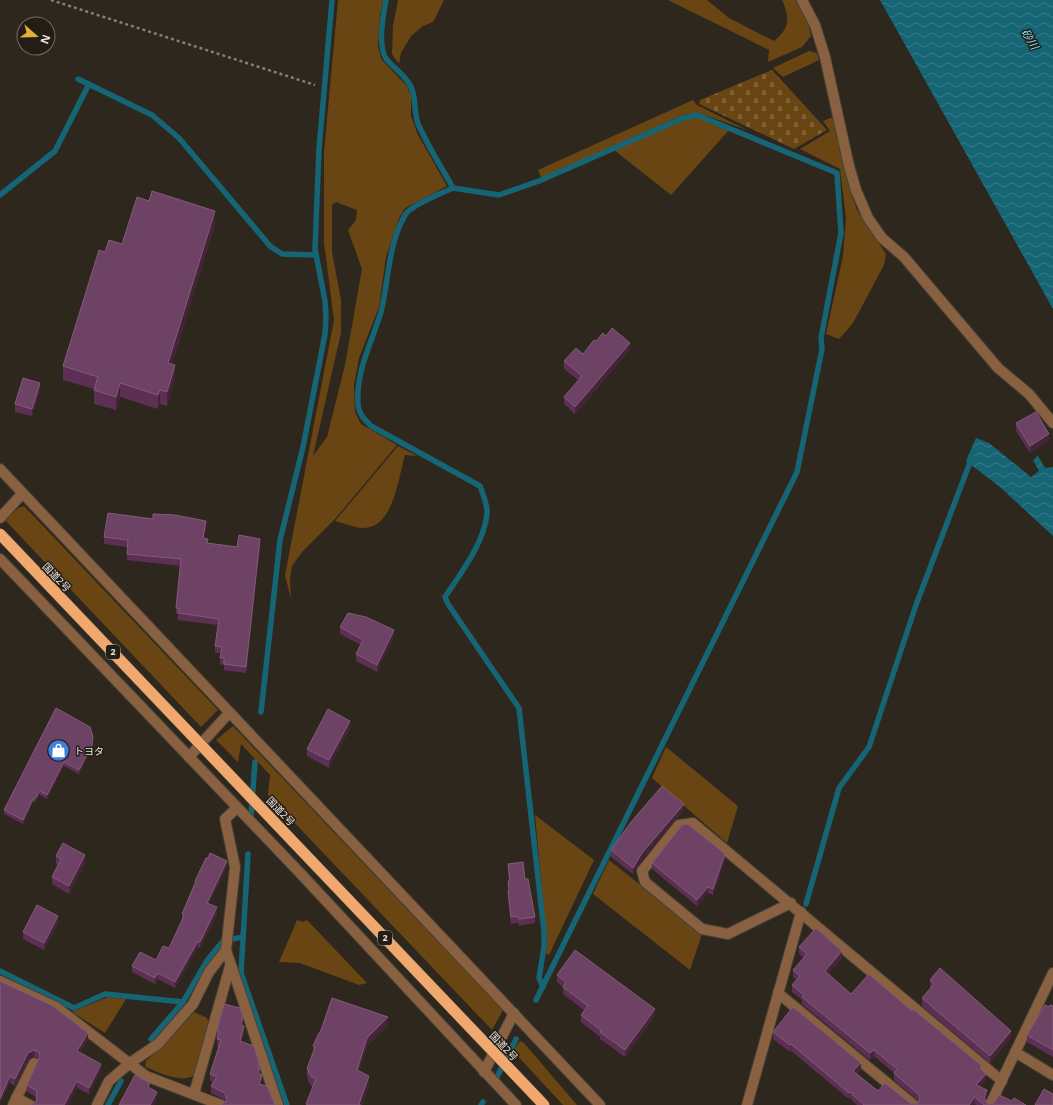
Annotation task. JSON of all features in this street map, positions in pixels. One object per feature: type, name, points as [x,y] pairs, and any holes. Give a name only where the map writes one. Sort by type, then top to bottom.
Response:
[{"type":"highway","name":"国道2号","points":[[0,534],[544,1105]]},
{"type":"street","points":[[802,0],[814,25],[825,57],[849,166],[856,190],[868,218],[882,238],[904,257],[998,368],[1029,394],[1053,423]]},
{"type":"street","points":[[0,469],[600,1105]]},
{"type":"street","points":[[0,518],[22,494]]},
{"type":"street","points":[[0,559],[189,757],[516,1105]]},
{"type":"street","points":[[189,757],[229,713]]},
{"type":"street","points":[[237,808],[226,819],[235,867],[226,944],[230,966],[278,1105]]},
{"type":"street","points":[[791,904],[728,934],[702,929],[645,882],[642,871],[679,825],[693,823],[801,912],[1002,1081]]},
{"type":"street","points":[[747,1105],[801,912]]},
{"type":"street","points":[[97,1105],[110,1081],[130,1063],[158,1044],[193,1004],[209,972],[226,944]]},
{"type":"street","points":[[194,1094],[230,966]]},
{"type":"street","points":[[990,1105],[1053,973]]},
{"type":"street","points":[[0,980],[56,1007],[146,1076],[221,1105]]},
{"type":"street","points":[[778,993],[914,1105]]},
{"type":"street","points":[[484,1072],[514,1013]]},
{"type":"street","points":[[1016,1052],[1053,1074]]},
{"type":"street","points":[[30,1105],[14,1101],[34,1063]]},
{"type":"path","points":[[51,0],[315,85]]},
{"type":"green space","points":[[338,0],[383,0],[380,15],[378,46],[381,59],[407,86],[411,96],[411,116],[418,135],[447,186],[405,208],[399,218],[386,257],[379,307],[359,358],[354,385],[355,412],[361,424],[397,445],[335,519],[302,552],[292,566],[290,580],[291,599],[285,575],[334,320],[324,243],[324,152]],"holes":[[[336,202],[357,210],[356,220],[348,230],[362,269],[345,365],[327,437],[313,456],[341,333],[341,300],[332,252],[332,205]]]},
{"type":"green space","points":[[398,0],[444,0],[433,22],[423,26],[411,36],[401,53],[399,64],[392,54],[393,26]]},
{"type":"green space","points":[[668,0],[707,0],[729,18],[774,41],[783,32],[787,22],[786,12],[782,0],[796,0],[808,23],[811,36],[802,47],[768,62],[769,50]]},
{"type":"green space","points":[[809,51],[817,53],[819,60],[783,77],[773,68]]},
{"type":"green space","points":[[772,70],[827,130],[794,149],[699,104],[700,100]]},
{"type":"green space","points":[[693,100],[697,105],[747,130],[699,113],[683,115],[541,178],[538,170]]},
{"type":"green space","points":[[697,117],[729,130],[671,195],[614,150],[683,120]]},
{"type":"green space","points":[[833,117],[843,165],[857,210],[886,254],[884,265],[853,323],[839,339],[826,334],[843,256],[846,218],[840,169],[800,149],[830,131],[823,121]]},
{"type":"green space","points":[[398,446],[417,456],[405,455],[393,500],[382,520],[373,526],[363,528],[335,521]]},
{"type":"green space","points":[[24,506],[218,710],[201,727],[5,520],[18,508]]},
{"type":"green space","points":[[233,726],[503,1010],[492,1030],[268,795],[270,775],[241,744],[238,762],[216,740]]},
{"type":"green space","points":[[666,747],[738,806],[727,843],[652,778]]},
{"type":"green space","points":[[535,815],[594,860],[549,955],[546,953],[547,943]]},
{"type":"green space","points":[[609,860],[702,934],[690,970],[593,894]]},
{"type":"green space","points":[[297,920],[303,922],[307,920],[367,983],[359,985],[300,963],[279,962]]},
{"type":"green space","points":[[108,997],[126,999],[105,1033],[72,1012]]},
{"type":"green space","points":[[194,1012],[207,1018],[209,1025],[196,1073],[191,1077],[178,1078],[164,1075],[145,1067],[146,1061],[171,1038]]},
{"type":"green space","points":[[520,1041],[524,1043],[577,1105],[563,1105],[513,1051]]},
{"type":"water","name":"砂川","points":[[880,0],[1053,0],[1053,309]]},
{"type":"water","points":[[976,438],[989,443],[1031,477],[1039,471],[1033,460],[1038,456],[1045,468],[1053,467],[1053,536],[1000,487],[966,461]]},
{"type":"building","points":[[152,191],[215,211],[168,363],[175,365],[167,392],[160,390],[158,395],[120,383],[116,397],[94,390],[98,377],[63,366],[99,250],[105,252],[109,240],[122,244],[137,197],[149,201]]},
{"type":"building","points":[[612,328],[630,343],[575,407],[564,397],[582,376],[564,361],[576,348],[583,354],[594,340],[596,341],[603,333],[606,336]]},
{"type":"building","points":[[23,378],[40,383],[32,409],[15,404]]},
{"type":"building","points":[[1036,412],[1049,434],[1030,446],[1016,423]]},
{"type":"building","points":[[108,513],[153,519],[153,514],[175,515],[206,521],[203,538],[208,539],[207,543],[237,547],[239,535],[260,539],[246,667],[224,664],[224,658],[220,658],[222,647],[215,646],[219,619],[178,613],[179,608],[176,608],[181,559],[127,554],[128,540],[104,537]]},
{"type":"building","points":[[348,613],[366,617],[394,630],[377,665],[356,654],[363,640],[340,627]]},
{"type":"building","points":[[56,708],[90,727],[93,736],[92,745],[79,770],[64,762],[47,795],[40,791],[35,799],[33,799],[23,820],[4,810]]},
{"type":"building","points":[[328,709],[350,721],[329,760],[307,749]]},
{"type":"building","points":[[662,786],[684,804],[642,853],[633,868],[611,850],[631,822]]},
{"type":"building","points":[[688,824],[725,854],[713,889],[708,887],[697,900],[652,863],[682,825]]},
{"type":"building","points":[[63,843],[85,855],[69,886],[52,877],[61,859],[56,856]]},
{"type":"building","points":[[210,853],[227,861],[207,903],[217,907],[200,942],[198,941],[175,982],[158,973],[155,978],[132,966],[140,952],[156,960],[163,946],[169,948],[184,916],[182,914],[195,881]]},
{"type":"building","points":[[523,862],[525,879],[528,879],[535,917],[519,919],[518,916],[511,917],[508,891],[508,881],[510,881],[508,864]]},
{"type":"building","points":[[37,905],[58,916],[44,943],[23,932]]},
{"type":"building","points":[[816,928],[842,951],[825,971],[851,994],[869,974],[912,1011],[913,1009],[982,1066],[980,1068],[986,1074],[976,1085],[987,1090],[984,1098],[988,1104],[994,1103],[999,1095],[1012,1101],[1014,1098],[1026,1105],[984,1105],[975,1097],[969,1105],[864,1105],[791,1044],[790,1045],[773,1032],[793,1007],[861,1063],[853,1071],[878,1091],[885,1083],[910,1103],[916,1104],[919,1102],[920,1096],[894,1073],[897,1069],[874,1050],[870,1053],[802,997],[804,995],[792,985],[800,976],[793,970],[807,954],[799,947]]},
{"type":"building","points":[[575,950],[655,1009],[625,1050],[600,1032],[602,1031],[581,1015],[588,1006],[563,987],[566,982],[557,975]]},
{"type":"building","points":[[940,968],[1011,1031],[990,1056],[922,998],[934,984],[930,980]]},
{"type":"building","points":[[0,981],[53,1006],[88,1033],[77,1051],[101,1064],[89,1088],[77,1081],[64,1105],[30,1105],[36,1102],[37,1091],[27,1085],[40,1056],[39,1052],[34,1050],[28,1053],[15,1079],[10,1076],[0,1099]]},
{"type":"building","points":[[332,998],[388,1017],[367,1038],[357,1070],[369,1076],[359,1104],[360,1105],[306,1104],[316,1079],[310,1076],[311,1074],[308,1073],[309,1069],[307,1069],[315,1047],[313,1046],[320,1033]]},
{"type":"building","points":[[224,1004],[240,1008],[243,1016],[241,1025],[244,1026],[240,1041],[254,1046],[259,1062],[258,1067],[260,1068],[258,1073],[262,1075],[259,1084],[267,1086],[275,1105],[221,1105],[227,1100],[225,1093],[211,1086],[217,1077],[210,1074],[221,1040],[217,1039],[219,1031],[217,1030]]},
{"type":"building","points":[[1045,1005],[1049,1007],[1050,1005],[1053,1006],[1053,1050],[1027,1035]]},
{"type":"building","points":[[135,1075],[150,1083],[148,1087],[157,1092],[150,1105],[119,1105]]},
{"type":"building","points":[[1044,1089],[1053,1094],[1053,1105],[1035,1105]]},
{"type":"waterway","points":[[261,712],[280,540],[303,447],[325,334],[325,301],[315,249],[319,149],[332,0]]},
{"type":"waterway","points":[[386,0],[383,14],[381,40],[384,55],[406,79],[411,87],[419,126],[453,188],[499,195],[539,181],[683,118],[697,115],[837,173],[841,233],[821,338],[822,349],[797,472],[536,1000]]},
{"type":"waterway","points":[[78,79],[152,115],[179,138],[270,246],[282,254],[316,255]]},
{"type":"waterway","points":[[0,195],[55,151],[89,84]]},
{"type":"waterway","points":[[453,188],[413,207],[405,215],[399,226],[392,250],[381,312],[365,356],[359,379],[358,407],[362,416],[371,426],[480,486],[485,500],[487,514],[485,525],[477,547],[465,568],[445,597],[448,604],[519,708],[544,931],[544,947],[539,978],[543,987]]},
{"type":"waterway","points":[[806,904],[839,788],[869,747],[916,605],[972,457]]},
{"type":"waterway","points":[[251,815],[255,762]]},
{"type":"waterway","points":[[248,854],[241,973],[287,1105]]},
{"type":"waterway","points":[[151,1039],[183,1002],[206,962],[223,941],[243,937]]},
{"type":"waterway","points":[[0,971],[74,1008],[105,994],[183,1002]]},
{"type":"waterway","points":[[497,1077],[516,1039]]},
{"type":"waterway","points":[[108,1105],[121,1081]]},
{"type":"place","name":"トヨタ","points":[[59,751]]}]
